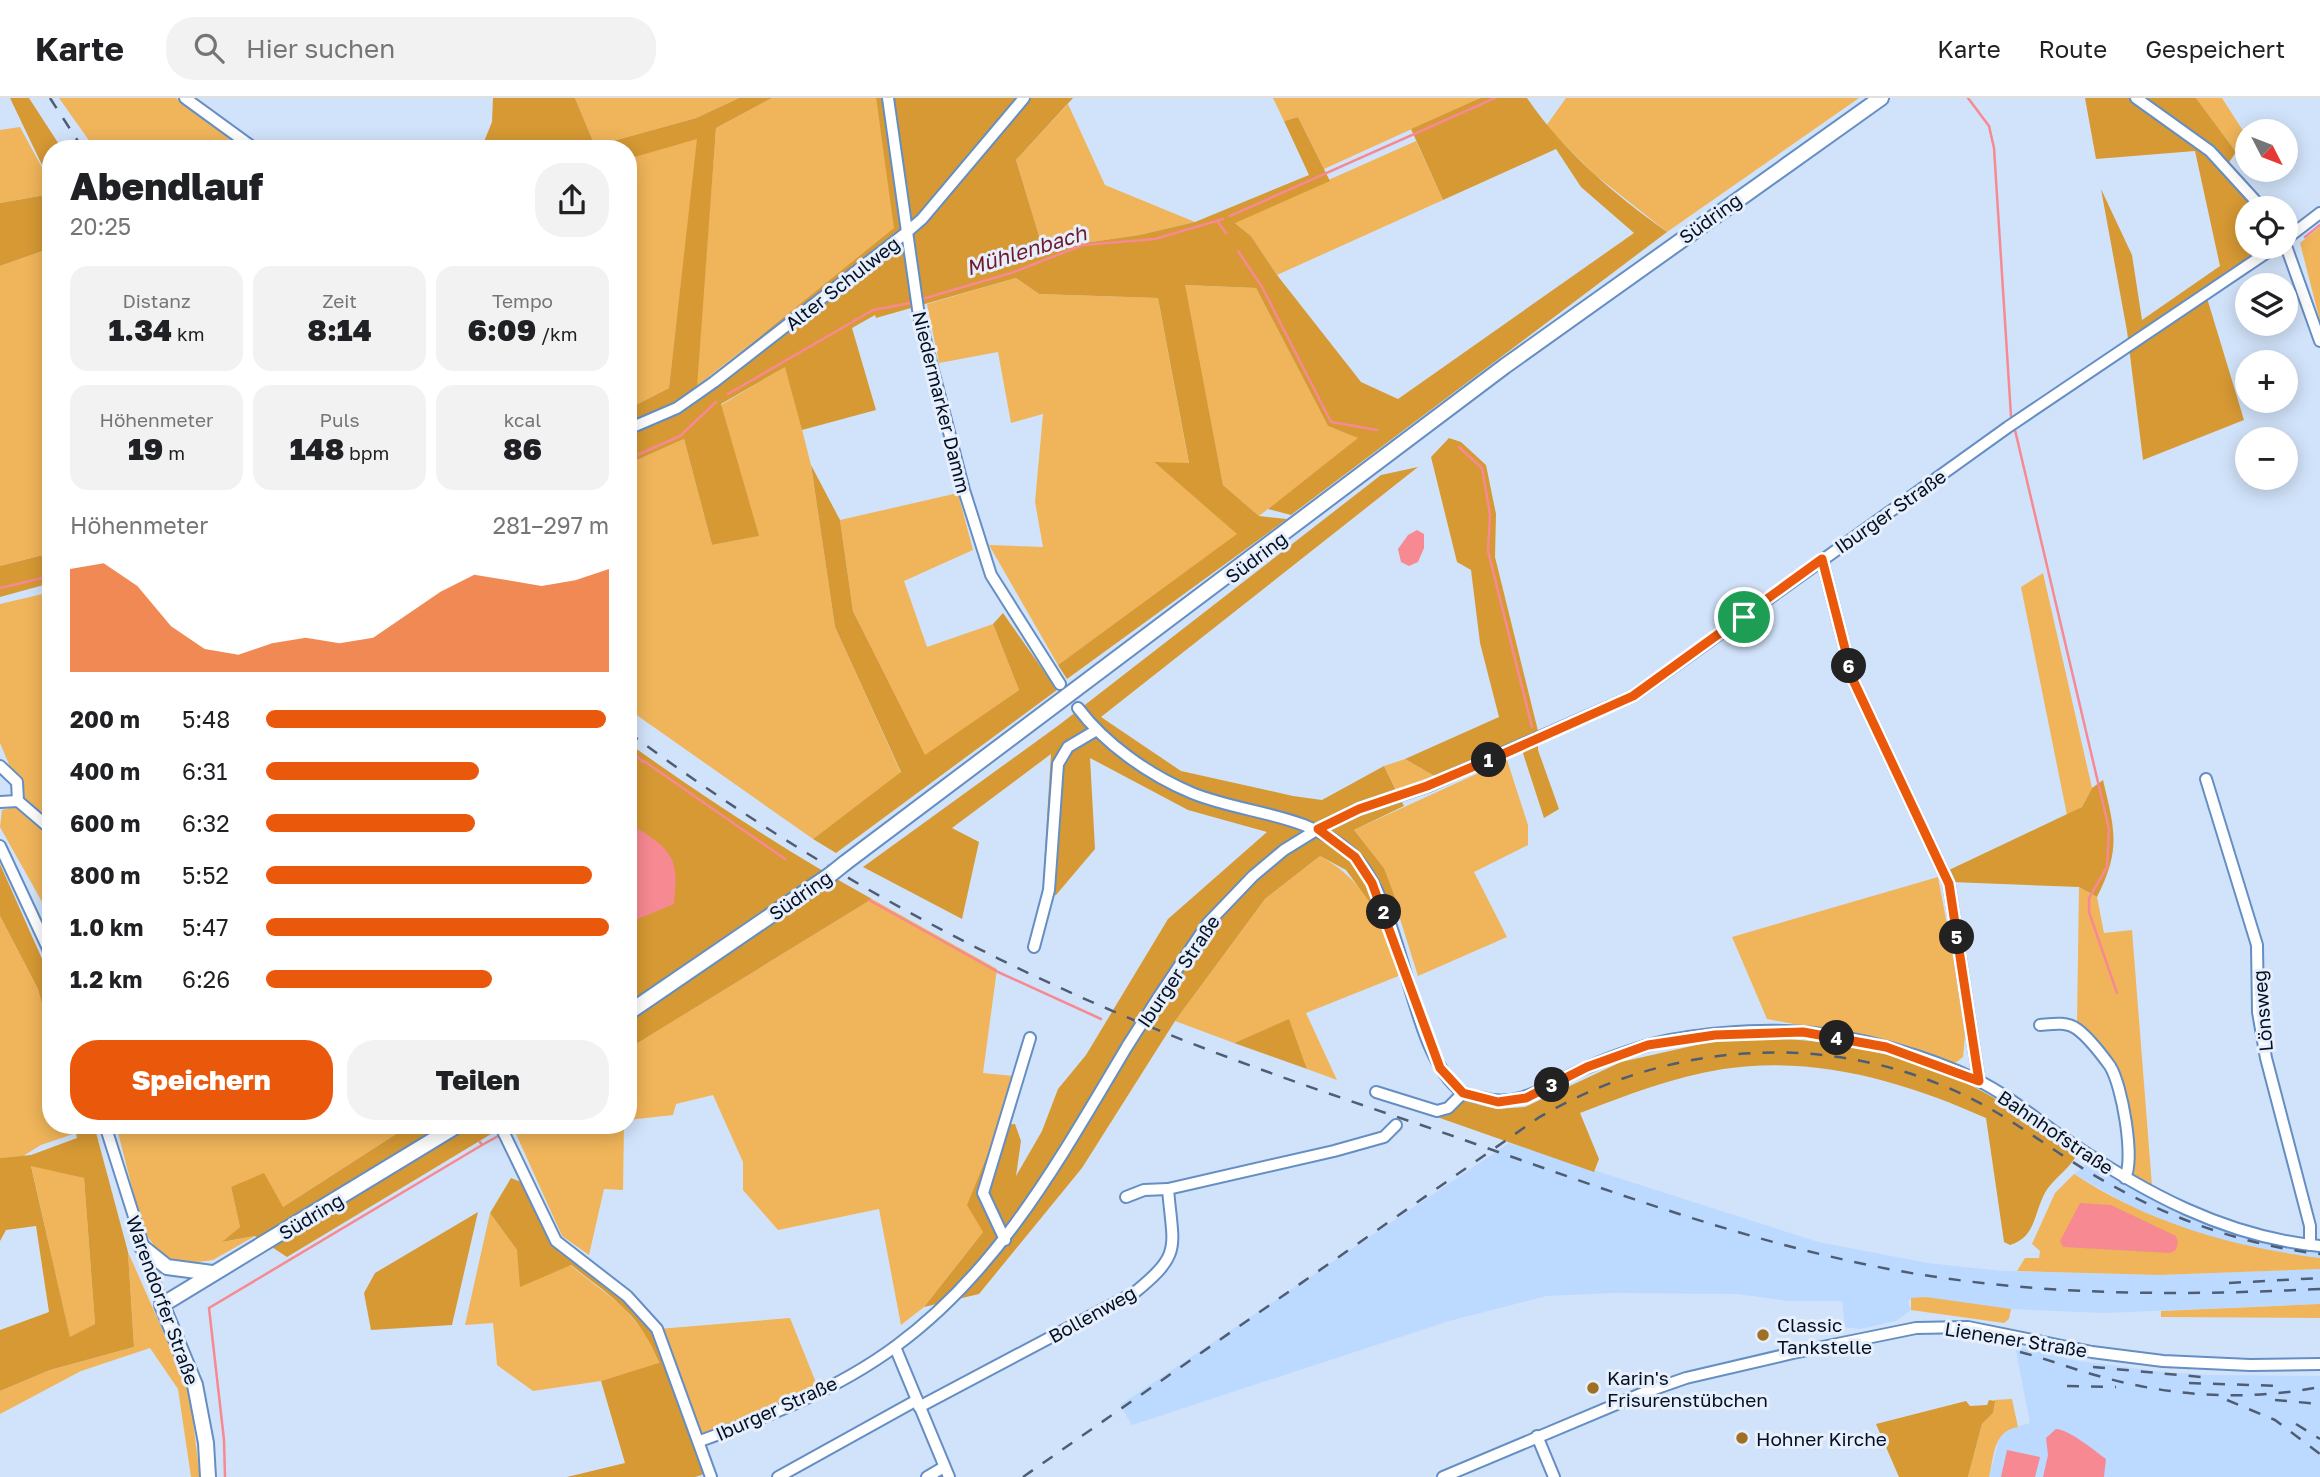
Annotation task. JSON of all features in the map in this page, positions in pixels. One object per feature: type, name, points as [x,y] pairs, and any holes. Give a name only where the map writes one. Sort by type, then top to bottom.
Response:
[{"type":"main road","name":"Südring","points":[[637,1007],[830,875],[1505,366],[1881,98]]},
{"type":"main road","name":"Südring","points":[[162,1305],[443,1134]]},
{"type":"main road","points":[[142,1247],[167,1267],[212,1273]]},
{"type":"main road","name":"Warendorfer Straße","points":[[162,1305],[195,1385],[206,1443],[208,1477]]},
{"type":"street","points":[[185,98],[243,140]]},
{"type":"street","name":"Niedermarker Damm","points":[[888,98],[919,316],[964,490],[991,575],[1060,684]]},
{"type":"street","name":"Alter Schulweg","points":[[637,425],[686,401],[907,232],[922,219],[1024,98]]},
{"type":"street","points":[[2136,98],[2210,151],[2251,196]]},
{"type":"street","points":[[2298,230],[2320,213]]},
{"type":"street","name":"Iburger Straße","points":[[711,1477],[700,1441],[801,1401],[895,1347],[961,1290],[1005,1240],[1190,947],[1229,899],[1284,850],[1318,829],[1359,809],[1465,770],[1633,696],[2008,427],[2257,259]]},
{"type":"street","points":[[2290,259],[2320,341]]},
{"type":"street","points":[[1822,559],[1853,680],[1949,884],[1979,1081]]},
{"type":"street","points":[[1077,708],[1095,731],[1139,763],[1191,793],[1318,829],[1355,857],[1372,883],[1440,1068],[1463,1093],[1448,1108],[1437,1111],[1376,1092]]},
{"type":"street","points":[[1034,947],[1049,890],[1058,764],[1068,747],[1095,731]]},
{"type":"street","points":[[0,766],[17,782],[18,801]]},
{"type":"street","name":"Lönsweg","points":[[2206,779],[2257,944],[2258,1012],[2266,1058],[2315,1245]]},
{"type":"street","points":[[0,802],[18,801],[42,822]]},
{"type":"street","points":[[0,846],[42,936]]},
{"type":"street","name":"Bahnhofstraße","points":[[2039,1025],[2062,1023],[2076,1029],[2111,1068],[2129,1143],[2129,1168],[2125,1178]]},
{"type":"street","name":"Bahnhofstraße","points":[[1463,1093],[1498,1102],[1526,1098],[1587,1067],[1648,1045],[1715,1035],[1803,1032],[1886,1047],[1979,1081],[2125,1178],[2187,1211],[2224,1226],[2315,1245]]},
{"type":"street","points":[[1005,1240],[983,1193],[1030,1038]]},
{"type":"street","points":[[1126,1197],[1144,1190],[1168,1189],[1347,1147],[1384,1137],[1396,1125]]},
{"type":"street","name":"Warendorfer Straße","points":[[108,1134],[162,1305]]},
{"type":"street","points":[[504,1134],[556,1241],[627,1296],[657,1329],[700,1441]]},
{"type":"street","name":"Bollenweg","points":[[778,1477],[1134,1293],[1163,1269],[1172,1255],[1168,1189]]},
{"type":"street","name":"Lienener Straße","points":[[1443,1477],[1537,1436],[1686,1378],[1833,1344],[1940,1326],[1990,1331],[2052,1345],[2163,1361],[2250,1365],[2320,1364]]},
{"type":"street","points":[[895,1347],[946,1472],[926,1477]]},
{"type":"street","points":[[1537,1436],[1554,1477]]},
{"type":"shaded area","points":[[10,98],[29,98],[56,140],[42,140],[42,165]]},
{"type":"shaded area","points":[[59,98],[176,98],[230,140],[89,140]]},
{"type":"shaded area","points":[[493,98],[575,98],[592,140],[485,140],[492,122]]},
{"type":"shaded area","points":[[575,98],[739,98],[696,118],[617,140],[592,140]]},
{"type":"shaded area","points":[[739,98],[772,98],[716,128],[697,387],[894,228],[876,98],[1073,98],[1016,160],[1043,249],[1139,235],[1195,222],[1309,175],[1284,121],[1298,117],[1330,181],[1235,223],[1251,236],[1277,275],[1361,382],[1398,399],[1634,233],[1581,187],[1556,149],[1443,200],[1411,129],[1480,98],[1527,98],[1541,118],[1591,171],[1667,232],[1291,515],[1268,509],[1358,438],[1328,426],[1256,288],[1185,285],[1223,485],[1259,516],[1287,519],[1067,679],[1058,665],[1237,534],[1154,462],[1189,463],[1158,298],[1039,294],[1016,278],[876,318],[875,315],[852,328],[876,410],[802,430],[785,367],[721,404],[759,536],[712,545],[684,439],[637,460],[637,404],[669,388],[697,139],[637,156],[637,140],[617,140],[696,118]]},
{"type":"shaded area","points":[[772,98],[876,98],[895,228],[696,387],[716,128]]},
{"type":"shaded area","points":[[1273,98],[1480,98],[1324,169],[1298,117],[1284,121]]},
{"type":"shaded area","points":[[1566,98],[1859,98],[1667,232],[1594,174],[1546,126]]},
{"type":"shaded area","points":[[2085,98],[2196,98],[2235,151],[2222,173],[2244,196],[2235,196],[2235,259],[2255,259],[2207,298],[2235,390],[2235,413],[2242,413],[2244,420],[2143,460],[2127,331],[2101,189],[2132,255],[2142,320],[2220,266],[2195,151],[2096,159]]},
{"type":"shaded area","points":[[2196,98],[2222,98],[2235,119],[2235,151]]},
{"type":"shaded area","points":[[1068,104],[1105,185],[1195,222],[1139,235],[1043,249],[1016,160]]},
{"type":"shaded area","points":[[20,127],[42,167],[42,196],[0,203],[0,130]]},
{"type":"shaded area","points":[[698,138],[669,388],[637,404],[637,156]]},
{"type":"shaded area","points":[[1416,141],[1443,200],[1277,275],[1251,236],[1234,222]]},
{"type":"shaded area","points":[[42,196],[42,251],[0,266],[0,203]]},
{"type":"shaded area","points":[[2320,227],[2320,321],[2300,243]]},
{"type":"shaded area","points":[[42,251],[42,555],[0,566],[0,266]]},
{"type":"shaded area","points":[[1016,278],[1039,294],[1158,298],[1189,464],[1155,463],[1238,534],[1058,665],[989,545],[1043,547],[1035,502],[1043,414],[1011,423],[998,352],[939,363],[927,304]]},
{"type":"shaded area","points":[[1184,285],[1256,288],[1328,426],[1359,438],[1259,516],[1223,485]]},
{"type":"shaded area","points":[[786,366],[811,465],[835,627],[901,773],[813,839],[637,715],[637,460],[684,439],[712,545],[758,536],[721,405]]},
{"type":"shaded area","points":[[1449,438],[1461,442],[1486,465],[1496,514],[1495,557],[1538,731],[1538,750],[1559,809],[1544,818],[1519,741],[1436,777],[1405,759],[1499,717],[1480,643],[1471,570],[1457,562],[1431,457]]},
{"type":"shaded area","points":[[811,465],[840,520],[853,611],[925,755],[1019,690],[993,624],[1003,613],[1057,690],[836,853],[813,839],[901,772],[835,627]]},
{"type":"shaded area","points":[[1418,467],[1101,717],[1181,771],[1293,796],[1322,800],[1384,766],[1404,806],[1354,830],[1384,868],[1398,906],[1374,908],[1346,870],[1320,856],[1265,899],[1175,1021],[1082,1168],[979,1294],[924,1307],[983,1232],[967,1205],[1000,1125],[1015,1124],[1021,1141],[1016,1176],[1042,1131],[1058,1089],[1086,1055],[1168,919],[1267,832],[1188,810],[1090,758],[1095,849],[1056,895],[1042,899],[1051,754],[952,828],[979,842],[962,919],[863,867],[1059,725],[1381,475]]},
{"type":"shaded area","points":[[958,493],[973,550],[904,581],[927,647],[993,624],[1019,690],[925,756],[853,611],[840,520]]},
{"type":"shaded area","points":[[1417,530],[1424,534],[1424,548],[1418,562],[1409,566],[1401,562],[1398,549],[1408,535]]},
{"type":"shaded area","points":[[42,555],[42,585],[0,597],[0,566]]},
{"type":"shaded area","points":[[2043,573],[2092,788],[2082,807],[2067,815],[2021,587]]},
{"type":"shaded area","points":[[42,594],[42,815],[24,800],[0,743],[0,604]]},
{"type":"shaded area","points":[[637,749],[809,863],[872,899],[637,1043]]},
{"type":"shaded area","points":[[1405,759],[1436,777],[1397,791],[1384,766]]},
{"type":"shaded area","points":[[1507,760],[1528,825],[1528,845],[1474,872],[1507,937],[1418,976],[1384,868],[1354,830]]},
{"type":"shaded area","points":[[2103,780],[2114,840],[2110,866],[2097,897],[2079,887],[1951,882],[1949,870],[2082,807],[2092,788]]},
{"type":"shaded area","points":[[15,807],[42,828],[42,902],[0,827],[2,810]]},
{"type":"shaded area","points":[[637,829],[659,843],[671,858],[676,882],[674,904],[637,919]]},
{"type":"shaded area","points":[[1320,856],[1338,867],[1363,892],[1380,922],[1401,975],[1306,1013],[1337,1080],[1307,1069],[1289,1020],[1234,1043],[1175,1021],[1265,899]]},
{"type":"shaded area","points":[[0,864],[42,959],[42,1004],[38,989],[0,916]]},
{"type":"shaded area","points":[[1938,877],[1966,1025],[1963,1057],[1954,1064],[1903,1045],[1767,1019],[1732,937]]},
{"type":"shaded area","points":[[2079,887],[2097,897],[2104,933],[2132,930],[2152,1186],[2134,1176],[2129,1115],[2115,1061],[2077,1024]]},
{"type":"shaded area","points":[[872,899],[997,969],[983,1073],[1014,1076],[983,1232],[924,1307],[901,1325],[879,1209],[778,1230],[743,1190],[743,1162],[713,1095],[676,1104],[673,1115],[637,1119],[637,1043]]},
{"type":"shaded area","points":[[0,916],[38,989],[42,1004],[42,1134],[73,1134],[41,1145],[23,1156],[0,1158]]},
{"type":"shaded area","points":[[1289,1019],[1307,1069],[1234,1043]]},
{"type":"shaded area","points":[[1759,1038],[1813,1041],[1866,1050],[1943,1073],[1982,1091],[2077,1154],[2048,1188],[2026,1235],[2010,1245],[2004,1242],[1986,1118],[1923,1093],[1858,1074],[1791,1066],[1723,1069],[1668,1082],[1615,1100],[1580,1113],[1599,1159],[1594,1172],[1437,1117],[1453,1093],[1468,1102],[1497,1109],[1525,1107],[1621,1062],[1714,1041]]},
{"type":"shaded area","points":[[76,1134],[96,1134],[128,1252],[134,1347],[50,1370],[0,1391],[0,1330],[49,1312],[36,1226],[6,1230],[0,1241],[0,1158],[31,1155],[77,1138]],"holes":[[[31,1166],[84,1178],[95,1324],[70,1337]]]},
{"type":"shaded area","points":[[118,1134],[396,1134],[283,1207],[231,1187],[240,1227],[223,1242],[255,1236],[213,1260],[183,1264],[162,1257],[143,1230]]},
{"type":"shaded area","points":[[396,1134],[491,1134],[287,1257],[255,1236],[222,1242],[240,1227],[231,1187],[264,1173],[283,1207]]},
{"type":"shaded area","points":[[516,1134],[624,1134],[623,1190],[604,1189],[589,1255],[562,1236]]},
{"type":"shaded area","points":[[1509,1143],[1818,1242],[1928,1263],[2002,1271],[2159,1275],[2320,1269],[2320,1304],[2105,1313],[2011,1309],[1911,1298],[1908,1302],[1911,1310],[1896,1321],[1860,1329],[1845,1327],[1842,1301],[1789,1301],[1737,1294],[1615,1293],[1546,1296],[1449,1321],[1132,1425],[1120,1405]]},
{"type":"shaded area","points":[[2087,1164],[2186,1216],[2260,1240],[2320,1250],[2320,1258],[2258,1249],[2199,1235],[2132,1207],[2074,1174]]},
{"type":"shaded area","points":[[31,1165],[84,1178],[95,1324],[70,1338]]},
{"type":"shaded area","points":[[2074,1174],[2102,1191],[2162,1219],[2223,1240],[2320,1258],[2320,1269],[2159,1275],[2017,1271],[2025,1258],[2039,1258],[2040,1251],[2032,1244],[2055,1193]]},
{"type":"shaded area","points":[[511,1178],[521,1182],[552,1244],[625,1299],[654,1333],[708,1473],[695,1477],[567,1477],[625,1463],[601,1381],[659,1363],[652,1346],[634,1319],[571,1265],[520,1287],[517,1250],[490,1213]]},
{"type":"shaded area","points":[[2080,1203],[2111,1205],[2176,1236],[2176,1250],[2170,1253],[2063,1247],[2060,1241]]},
{"type":"shaded area","points":[[478,1212],[452,1325],[371,1330],[364,1293],[375,1273]]},
{"type":"shaded area","points":[[490,1213],[517,1250],[570,1265],[621,1305],[649,1337],[659,1364],[601,1381],[533,1391],[497,1365],[493,1323],[465,1325]]},
{"type":"shaded area","points":[[128,1252],[189,1390],[200,1477],[191,1477],[178,1389],[150,1348],[81,1371],[0,1414],[0,1391],[50,1370],[134,1347]]},
{"type":"shaded area","points":[[1926,1297],[2011,1309],[2009,1319],[2004,1323],[1911,1310],[1911,1298]]},
{"type":"shaded area","points":[[2320,1304],[2320,1318],[2161,1317],[2161,1311]]},
{"type":"shaded area","points":[[790,1318],[819,1390],[701,1438],[658,1329]]},
{"type":"shaded area","points":[[2015,1346],[2078,1361],[2164,1372],[2320,1376],[2320,1477],[1989,1477],[2001,1432],[2030,1423]]},
{"type":"shaded area","points":[[2012,1399],[2018,1427],[2010,1429],[1999,1439],[1989,1477],[1968,1477],[1982,1424],[1993,1413],[1994,1400]]},
{"type":"shaded area","points":[[1989,1400],[1995,1401],[1993,1413],[1982,1424],[1968,1477],[1899,1477],[1876,1424],[1966,1401],[1970,1406],[1987,1405]]},
{"type":"shaded area","points":[[2056,1429],[2074,1436],[2106,1459],[2104,1477],[2043,1477],[2048,1455],[2046,1438]]},
{"type":"shaded area","points":[[2007,1450],[2040,1457],[2035,1477],[2001,1477]]},
{"type":"waterway","name":"Mühlenbach","points":[[1230,216],[1495,98]]},
{"type":"waterway","points":[[1968,98],[1989,126],[1994,148],[2011,416]]},
{"type":"waterway","name":"Mühlenbach","points":[[922,299],[1011,273],[1083,245],[1155,239],[1223,219]]},
{"type":"waterway","points":[[1218,222],[1226,233]]},
{"type":"waterway","points":[[2305,237],[2320,225]]},
{"type":"waterway","points":[[1238,251],[1262,287],[1331,422],[1377,430]]},
{"type":"waterway","name":"Mühlenbach","points":[[728,394],[873,310],[910,303]]},
{"type":"waterway","name":"Mühlenbach","points":[[637,455],[680,436],[716,402]]},
{"type":"waterway","points":[[2015,430],[2109,829],[2107,867],[2089,898],[2089,912],[2117,993]]},
{"type":"waterway","points":[[1459,447],[1482,468],[1490,514],[1488,551],[1532,727]]},
{"type":"waterway","name":"Mühlenbach","points":[[0,588],[42,578]]},
{"type":"waterway","points":[[637,757],[643,762]]},
{"type":"waterway","points":[[644,761],[785,859]]},
{"type":"waterway","points":[[869,900],[998,972],[1101,1019]]},
{"type":"waterway","points":[[482,1145],[500,1135]]},
{"type":"waterway","points":[[225,1477],[224,1440],[209,1308],[482,1145],[480,1142]]},
{"type":"railway","points":[[50,98],[77,140]]},
{"type":"railway","points":[[637,739],[742,812],[860,885],[982,951],[1045,981],[1225,1056],[1656,1207],[1834,1257],[1947,1279],[2106,1292],[2213,1293],[2320,1289]]},
{"type":"railway","points":[[1023,1477],[1538,1118],[1592,1091],[1647,1071],[1705,1058],[1763,1053],[1821,1055],[1879,1065],[1935,1082],[1989,1108],[2092,1174],[2146,1203],[2230,1235],[2320,1254]]},
{"type":"railway","points":[[2229,1283],[2320,1278]]},
{"type":"railway","points":[[2020,1352],[2129,1384],[2184,1393],[2266,1394],[2320,1387]]},
{"type":"railway","points":[[2093,1367],[2201,1377]]},
{"type":"railway","points":[[2189,1383],[2280,1386]]},
{"type":"railway","points":[[2067,1386],[2116,1387]]},
{"type":"railway","points":[[2227,1400],[2275,1420],[2320,1454]]},
{"type":"railway","points":[[2275,1400],[2320,1404]]},
{"type":"railway","points":[[2296,1424],[2320,1439]]},
{"type":"place","name":"Classic Tankstelle","points":[[1763,1335]]},
{"type":"place","name":"Karin's Frisurenstübchen","points":[[1593,1388]]},
{"type":"place","name":"Hohner Kirche","points":[[1742,1438]]},
{"type":"route","points":[[1822,559],[1853,680],[1949,884],[1979,1081],[1886,1047],[1803,1032],[1715,1035],[1648,1045],[1587,1067],[1526,1098],[1498,1102],[1463,1093],[1440,1068],[1399,950],[1372,883],[1355,857],[1318,829],[1359,809],[1427,786],[1503,754],[1633,696],[1744,617],[1822,559]]}]
